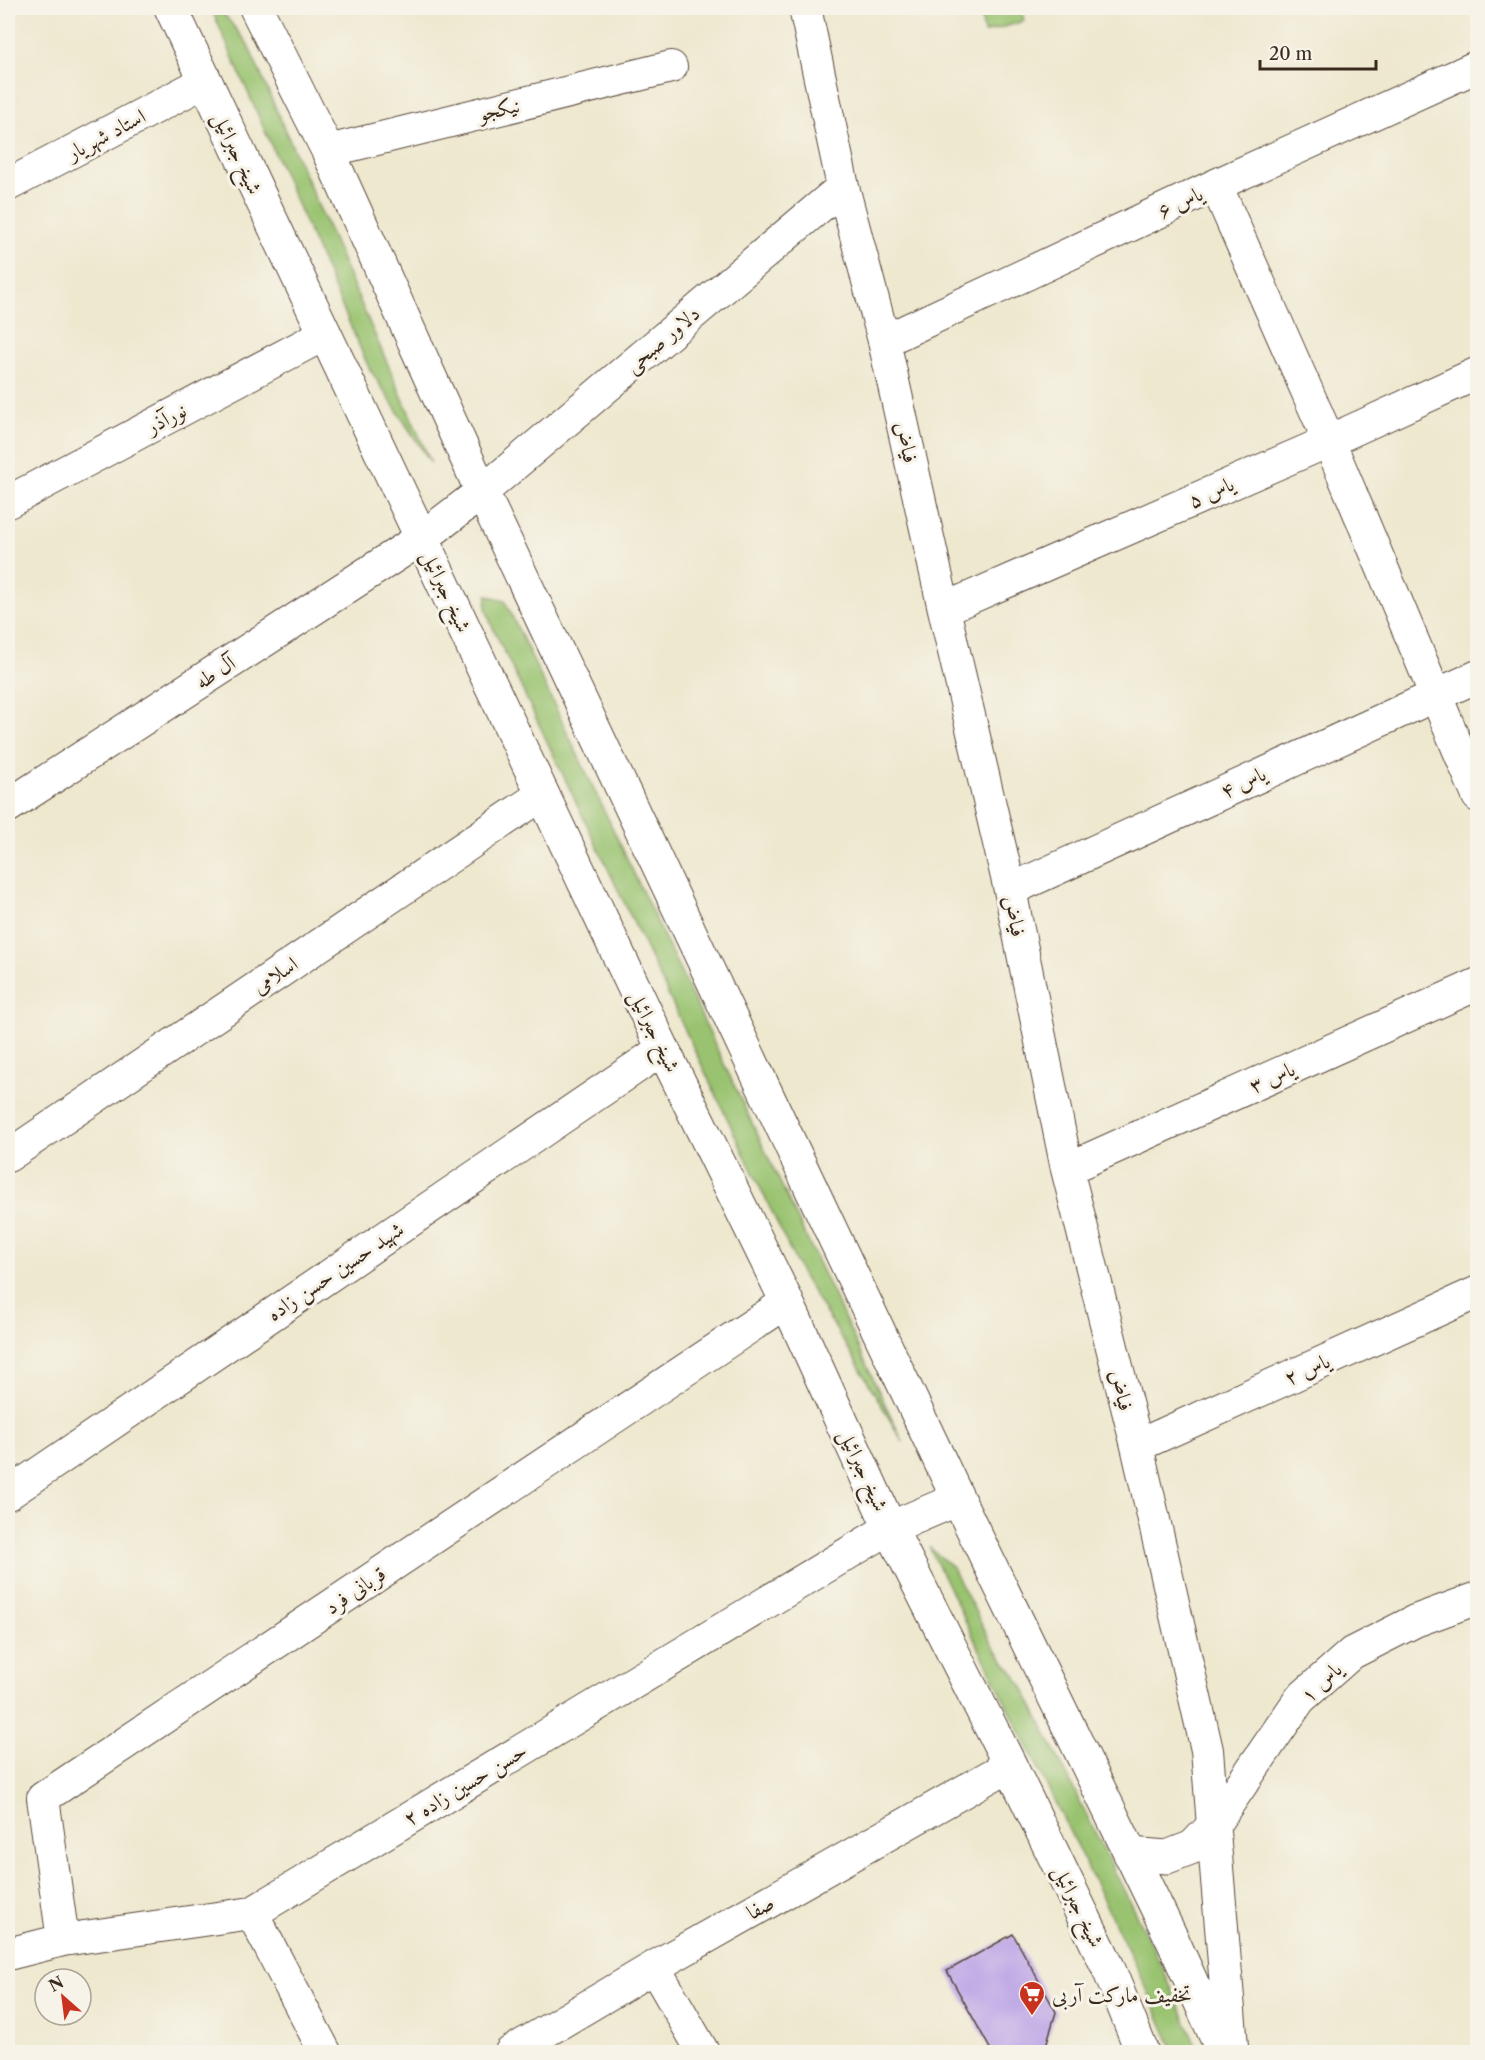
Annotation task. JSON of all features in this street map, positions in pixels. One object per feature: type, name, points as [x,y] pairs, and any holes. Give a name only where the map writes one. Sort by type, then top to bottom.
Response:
[{"type":"street","name":"شیخ جبرائیل","points":[[171,8],[663,1049],[787,1302],[890,1528],[1010,1765],[1108,1967],[1142,2052]]},
{"type":"street","points":[[256,8],[327,152],[482,492],[958,1499],[1223,2052]]},
{"type":"street","name":"فیاض","points":[[805,8],[843,187],[884,340],[1010,890],[1066,1169],[1137,1446],[1207,1750],[1213,1826]]},
{"type":"street","name":"یاس ۶","points":[[884,340],[1478,66]]},
{"type":"street","name":"نیکجو","points":[[327,152],[671,67]]},
{"type":"street","name":"استاد شهریار","points":[[8,185],[204,82]]},
{"type":"street","points":[[1216,185],[1329,441],[1478,796]]},
{"type":"street","name":"دلاور صبحی","points":[[482,492],[843,187]]},
{"type":"street","name":"نورآذر","points":[[8,502],[324,334]]},
{"type":"street","name":"یاس ۵","points":[[944,609],[1478,374]]},
{"type":"street","name":"آل طه","points":[[8,807],[422,538],[482,492]]},
{"type":"street","name":"یاس ۴","points":[[1010,890],[1478,676]]},
{"type":"street","name":"اسلامی","points":[[8,1156],[543,794]]},
{"type":"street","name":"یاس ۳","points":[[1066,1169],[1478,984]]},
{"type":"street","name":"شهید حسین حسن زاده","points":[[8,1494],[663,1049]]},
{"type":"street","name":"یاس ۲","points":[[1137,1446],[1478,1292]]},
{"type":"street","name":"قربانی فرد","points":[[63,1940],[43,1798],[787,1302]]},
{"type":"street","points":[[890,1528],[958,1499]]},
{"type":"street","name":"حسن حسین زاده ۲","points":[[8,1954],[63,1940],[252,1913],[890,1528]]},
{"type":"street","name":"یاس ۱","points":[[1213,1826],[1300,1699],[1352,1653],[1415,1621],[1478,1598]]},
{"type":"street","name":"صفا","points":[[511,2052],[654,1967],[1010,1765]]},
{"type":"street","points":[[1130,1854],[1167,1857],[1193,1847],[1213,1826]]},
{"type":"street","points":[[1213,1826],[1232,2052]]},
{"type":"street","points":[[252,1913],[325,2052]]},
{"type":"street","points":[[654,1967],[704,2052]]},
{"type":"green space","points":[[211,8],[219,8],[247,43],[431,463],[369,368]]},
{"type":"green space","points":[[980,8],[1021,8],[1024,21],[984,33]]},
{"type":"green space","points":[[487,595],[505,601],[903,1442],[802,1275],[491,624],[486,608]]},
{"type":"green space","points":[[929,1547],[952,1567],[995,1649],[1021,1683],[1162,1967],[1199,2052],[1175,2052],[1141,1976]]},
{"type":"building","points":[[1013,1934],[1056,2012],[1044,2052],[992,2052],[947,1971]]},
{"type":"place","name":"تخفیف مارکت آربی","points":[[1032,2017]]}]
